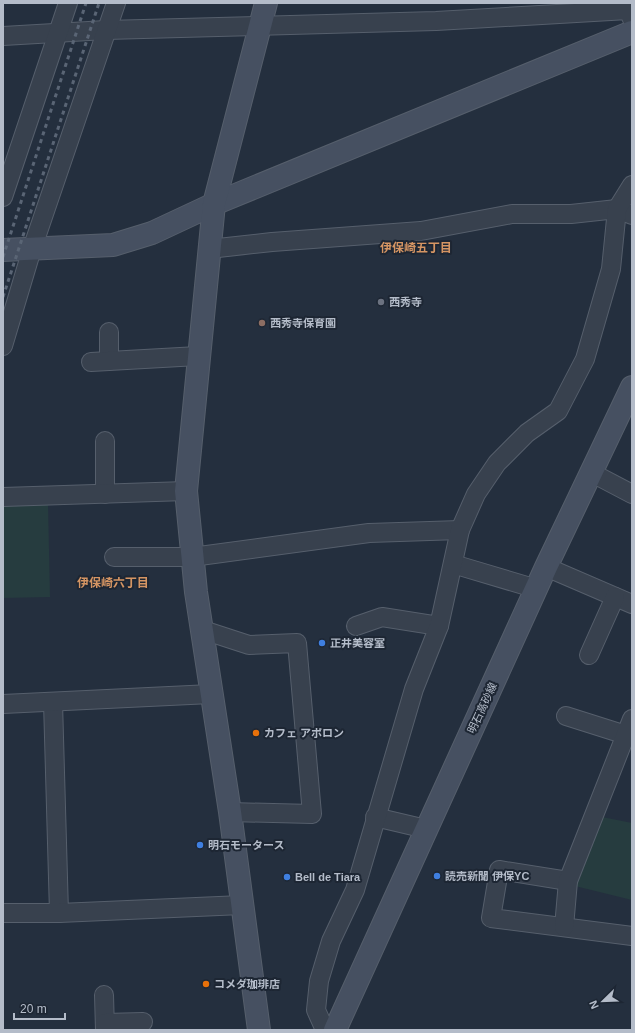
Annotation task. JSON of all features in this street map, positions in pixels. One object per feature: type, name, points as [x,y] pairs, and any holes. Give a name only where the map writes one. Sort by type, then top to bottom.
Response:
[{"type":"street","points":[[3,197],[68,3]]},
{"type":"street","points":[[3,346],[32,249],[116,3]]},
{"type":"street","points":[[259,1030],[230,812],[211,694],[192,557],[186,491],[208,248],[214,204],[266,3]]},
{"type":"street","points":[[3,36],[58,34],[106,30],[436,21],[630,11]]},
{"type":"street","points":[[3,250],[113,245],[152,233],[214,204],[632,32]]},
{"type":"street","points":[[325,1030],[316,1010],[319,982],[331,941],[355,890],[375,817],[414,689],[439,626],[460,530],[476,494],[497,463],[527,432],[558,411],[585,359],[611,269],[632,186]]},
{"type":"street","points":[[208,248],[421,231],[512,214],[625,212]]},
{"type":"street","points":[[109,332],[110,361]]},
{"type":"street","points":[[91,362],[198,356]]},
{"type":"street","name":"明石高砂線","points":[[335,1030],[546,567],[592,473],[627,411],[632,387]]},
{"type":"street","points":[[105,441],[105,494]]},
{"type":"street","points":[[592,473],[632,494]]},
{"type":"street","points":[[3,497],[186,491]]},
{"type":"street","points":[[114,557],[192,557],[370,533],[460,530]]},
{"type":"street","points":[[453,564],[537,588]]},
{"type":"street","points":[[546,567],[626,598],[589,655]]},
{"type":"street","points":[[356,626],[382,617],[439,626]]},
{"type":"street","points":[[203,630],[249,645],[297,643],[312,814],[230,812]]},
{"type":"street","points":[[3,704],[211,694]]},
{"type":"street","points":[[53,702],[58,913]]},
{"type":"street","points":[[564,927],[568,881],[629,727],[566,716]]},
{"type":"street","points":[[375,817],[426,829]]},
{"type":"street","points":[[568,881],[499,870],[491,918],[632,936]]},
{"type":"street","points":[[3,913],[58,913],[242,905]]},
{"type":"street","points":[[104,995],[105,1026],[143,1022]]},
{"type":"green space","points":[[48,503],[50,597],[3,598],[3,504]]},
{"type":"green space","points":[[602,817],[632,823],[632,900],[575,886]]},
{"type":"railway","points":[[3,257],[86,3]]},
{"type":"railway","points":[[3,297],[99,3]]},
{"type":"place","name":"西秀寺","points":[[381,302]]},
{"type":"place","name":"西秀寺保育園","points":[[262,323]]},
{"type":"place","name":"正井美容室","points":[[322,643]]},
{"type":"place","name":"カフェ アポロン","points":[[256,733]]},
{"type":"place","name":"明石モータース","points":[[200,845]]},
{"type":"place","name":"読売新聞 伊保YC","points":[[437,876]]},
{"type":"place","name":"Bell de Tiara","points":[[287,877]]},
{"type":"place","name":"コメダ珈琲店","points":[[206,984]]},
{"type":"district","name":"伊保崎五丁目","points":[[416,248]]},
{"type":"district","name":"伊保崎六丁目","points":[[113,583]]}]
